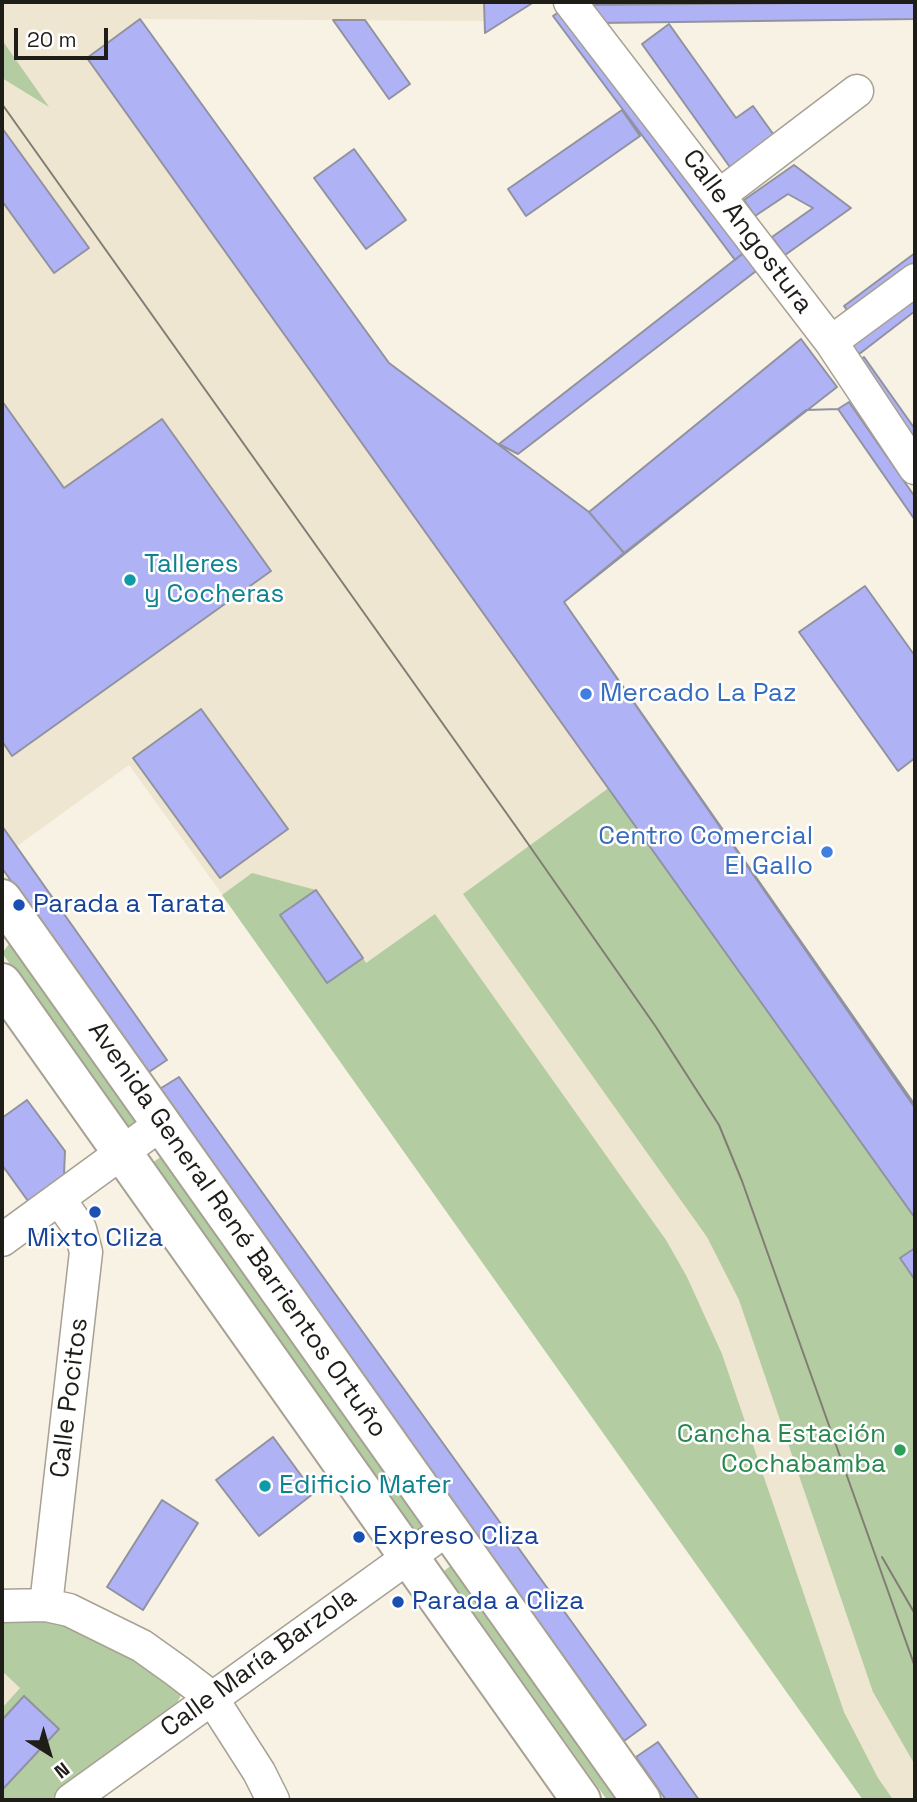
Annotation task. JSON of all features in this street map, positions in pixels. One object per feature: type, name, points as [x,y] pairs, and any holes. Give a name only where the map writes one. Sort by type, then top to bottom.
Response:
[{"type":"main road","name":"Avenida General René Barrientos Ortuño","points":[[5,912],[162,1124],[641,1800]]},
{"type":"main road","name":"Avenida General René Barrientos Ortuño","points":[[2,983],[581,1800]]},
{"type":"street","name":"Calle Angostura","points":[[570,2],[831,342],[915,468]]},
{"type":"street","points":[[720,195],[857,91]]},
{"type":"street","points":[[831,342],[915,280]]},
{"type":"street","points":[[2,1240],[162,1124]]},
{"type":"street","name":"Calle Pocitos","points":[[46,1605],[86,1252],[85,1239],[59,1199]]},
{"type":"street","name":"Calle María Barzola","points":[[71,1800],[211,1696],[449,1528]]},
{"type":"street","points":[[2,1606],[46,1605],[69,1610],[122,1635],[211,1696],[259,1772],[272,1800]]},
{"type":"shaded area","points":[[2,2],[484,2],[485,21],[140,19],[87,58],[915,1218],[915,1800],[863,1800],[304,1008],[129,765],[16,847],[2,826]]},
{"type":"shaded area","points":[[2,1671],[20,1688],[2,1708]]},
{"type":"green space","points":[[2,40],[49,107],[2,78]]},
{"type":"green space","points":[[610,787],[915,1218],[915,1248],[900,1259],[915,1280],[915,1765],[873,1692],[739,1300],[707,1237],[463,894]]},
{"type":"green space","points":[[252,873],[316,890],[280,915],[327,983],[363,958],[366,963],[435,914],[666,1240],[687,1277],[722,1354],[844,1712],[878,1778],[892,1798],[863,1800],[222,895]]},
{"type":"green space","points":[[10,943],[138,1122],[128,1129],[2,953]]},
{"type":"green space","points":[[162,1156],[424,1526],[414,1533],[152,1163]]},
{"type":"green space","points":[[453,1564],[622,1800],[607,1800],[444,1571]]},
{"type":"green space","points":[[43,1618],[84,1631],[180,1682],[181,1695],[174,1709],[50,1800],[2,1800],[2,1708],[20,1688],[2,1671],[2,1621]]},
{"type":"building","points":[[484,2],[534,2],[485,33]]},
{"type":"building","points":[[915,2],[915,19],[598,23],[585,5]]},
{"type":"building","points":[[565,8],[746,251],[735,260],[553,16]]},
{"type":"building","name":"Mercado La Paz","points":[[140,19],[389,363],[589,512],[624,553],[564,602],[915,1108],[915,1218],[87,58]]},
{"type":"building","points":[[333,20],[365,20],[410,84],[389,99]]},
{"type":"building","points":[[669,24],[736,118],[753,106],[776,138],[732,170],[642,44]]},
{"type":"building","points":[[622,110],[640,136],[526,216],[508,189]]},
{"type":"building","points":[[2,128],[89,248],[54,273],[2,201]]},
{"type":"building","points":[[354,149],[406,220],[366,249],[314,178]]},
{"type":"building","points":[[794,165],[851,208],[785,255],[772,237],[813,208],[788,194],[755,216],[744,200]]},
{"type":"building","points":[[746,251],[760,268],[518,454],[499,444]]},
{"type":"building","points":[[915,253],[915,270],[852,317],[844,306]]},
{"type":"building","points":[[915,291],[915,311],[854,358],[845,344]]},
{"type":"building","points":[[801,339],[837,387],[624,553],[589,512]]},
{"type":"building","points":[[864,357],[915,429],[915,446],[857,362]]},
{"type":"building","name":"Talleres y Cocheras","points":[[2,401],[64,488],[162,419],[271,571],[12,756],[2,741]]},
{"type":"building","points":[[849,402],[915,497],[915,520],[838,409]]},
{"type":"building","name":"Centro Comercial El Gallo","points":[[838,409],[915,520],[915,656],[865,586],[799,632],[898,771],[915,758],[915,1105],[564,602],[806,410]]},
{"type":"building","name":"Centro Comercial El Gallo","points":[[838,409],[915,520],[915,1105],[564,602],[806,410]]},
{"type":"building","points":[[201,709],[288,829],[220,878],[133,758]]},
{"type":"building","points":[[2,826],[167,1060],[146,1074],[2,868]]},
{"type":"building","points":[[316,890],[363,958],[327,983],[280,915]]},
{"type":"building","points":[[179,1077],[646,1725],[624,1741],[158,1090]]},
{"type":"building","points":[[27,1100],[65,1151],[64,1175],[28,1201],[2,1165],[2,1118]]},
{"type":"building","points":[[915,1248],[915,1280],[900,1258]]},
{"type":"building","name":"Edificio Mafer","points":[[273,1437],[314,1493],[259,1536],[216,1480]]},
{"type":"building","points":[[162,1500],[198,1523],[143,1610],[107,1587]]},
{"type":"building","points":[[24,1696],[59,1729],[2,1790],[2,1720]]},
{"type":"building","points":[[658,1742],[699,1800],[666,1800],[636,1757]]},
{"type":"tram line","points":[[2,104],[517,828],[656,1027],[719,1125],[742,1181],[915,1667]]},
{"type":"tram line","points":[[882,1557],[915,1614]]},
{"type":"place","name":"Talleres y Cocheras","points":[[130,580]]},
{"type":"place","name":"Mercado La Paz","points":[[586,694]]},
{"type":"place","name":"Centro Comercial El Gallo","points":[[827,852]]},
{"type":"place","name":"Parada a Tarata","points":[[19,905]]},
{"type":"place","name":"Mixto Cliza","points":[[95,1212]]},
{"type":"place","name":"Cancha Estación Cochabamba","points":[[900,1450]]},
{"type":"place","name":"Edificio Mafer","points":[[265,1486]]},
{"type":"place","name":"Expreso Cliza","points":[[359,1537]]},
{"type":"place","name":"Parada a Cliza","points":[[398,1602]]}]
